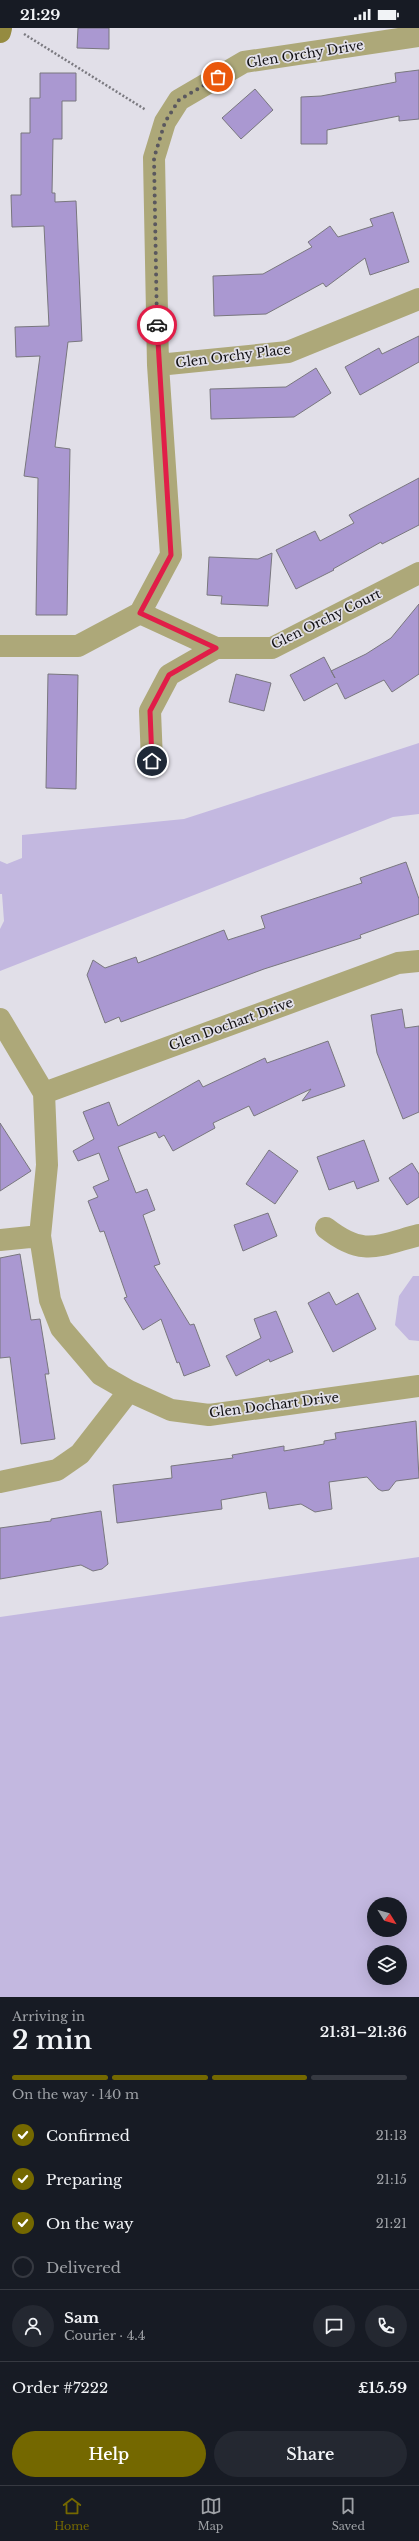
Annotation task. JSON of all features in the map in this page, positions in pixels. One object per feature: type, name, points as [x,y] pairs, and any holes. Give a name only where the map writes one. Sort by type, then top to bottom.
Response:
[{"type":"street","name":"Glen Orchy Drive","points":[[140,613],[171,555],[158,365],[154,158],[165,122],[179,100],[244,62],[419,36]]},
{"type":"street","name":"Glen Orchy Place","points":[[158,365],[288,352],[419,299]]},
{"type":"street","name":"Glen Orchy Court","points":[[140,613],[216,648],[272,648],[419,573]]},
{"type":"street","points":[[0,646],[78,646],[140,613]]},
{"type":"street","points":[[152,761],[150,711],[169,675],[216,648]]},
{"type":"street","name":"Glen Dochart Drive","points":[[44,1093],[398,963],[419,961]]},
{"type":"street","name":"Glen Dochart Drive","points":[[0,1019],[44,1093],[47,1165],[40,1236],[50,1300],[61,1328],[101,1375],[129,1392],[171,1410],[208,1414],[419,1386]]},
{"type":"street","points":[[326,1228],[344,1242],[369,1249],[419,1235]]},
{"type":"street","points":[[0,1240],[40,1236]]},
{"type":"street","points":[[0,1482],[58,1470],[80,1454],[129,1392]]},
{"type":"path","points":[[7,31],[165,122]]},
{"type":"shaded area","points":[[419,743],[419,814],[393,817],[0,971],[0,929],[4,921],[2,894],[0,894],[0,861],[7,864],[22,858],[22,835],[184,819]]},
{"type":"shaded area","points":[[413,1276],[419,1276],[419,1341],[409,1340],[395,1325],[399,1296]]},
{"type":"shaded area","points":[[419,1557],[419,1997],[0,1997],[0,1617]]},
{"type":"building","points":[[78,28],[109,28],[109,49],[77,48]]},
{"type":"building","points":[[419,70],[419,119],[399,121],[399,116],[327,130],[327,144],[301,144],[301,97],[321,96],[396,82],[395,73]]},
{"type":"building","points":[[40,73],[76,73],[76,101],[62,101],[62,139],[53,139],[52,193],[55,193],[55,202],[76,201],[82,341],[68,342],[55,447],[70,449],[67,615],[36,615],[38,478],[24,476],[40,356],[16,357],[15,327],[49,326],[44,226],[12,227],[11,195],[21,195],[21,133],[30,133],[30,98],[40,98]]},
{"type":"building","points":[[255,89],[273,110],[241,139],[222,118]]},
{"type":"building","points":[[393,212],[409,262],[370,275],[365,258],[326,287],[323,283],[266,314],[214,316],[213,276],[263,274],[312,247],[308,242],[330,226],[338,237],[373,226],[370,219]]},
{"type":"building","points":[[419,336],[419,362],[360,395],[345,367],[379,348],[382,354]]},
{"type":"building","points":[[316,368],[331,393],[294,417],[211,419],[210,389],[286,387]]},
{"type":"building","points":[[419,478],[419,525],[382,544],[381,542],[333,569],[334,570],[296,589],[276,550],[315,531],[320,541],[354,523],[349,515]]},
{"type":"building","points":[[272,553],[268,606],[221,604],[222,596],[207,595],[209,557],[258,559]]},
{"type":"building","points":[[419,604],[419,674],[392,692],[384,680],[345,699],[337,683],[304,701],[290,675],[324,657],[331,671],[366,654],[391,638]]},
{"type":"building","points":[[48,674],[78,675],[76,789],[46,788]]},
{"type":"building","points":[[236,674],[271,683],[264,711],[229,702]]},
{"type":"building","points":[[406,862],[419,899],[419,914],[360,935],[361,938],[264,969],[121,1022],[119,1017],[105,1023],[87,975],[93,960],[105,968],[136,957],[138,963],[224,930],[228,940],[265,928],[261,916],[362,883],[360,878]]},
{"type":"building","points":[[402,1009],[405,1028],[419,1026],[419,1112],[403,1119],[377,1053],[371,1015]]},
{"type":"building","points":[[328,1041],[345,1086],[302,1101],[311,1089],[254,1116],[249,1106],[213,1123],[215,1128],[173,1151],[164,1135],[159,1138],[156,1132],[118,1147],[136,1193],[147,1189],[155,1210],[143,1215],[160,1264],[154,1266],[190,1325],[194,1324],[210,1366],[184,1376],[179,1362],[177,1363],[161,1319],[143,1330],[124,1298],[127,1297],[104,1231],[100,1232],[88,1201],[98,1197],[93,1187],[109,1180],[99,1153],[78,1161],[73,1151],[94,1139],[83,1112],[109,1102],[118,1126],[199,1080],[203,1087],[265,1058],[267,1063]]},
{"type":"building","points":[[0,1123],[31,1171],[0,1191]]},
{"type":"building","points":[[364,1140],[379,1181],[357,1189],[354,1181],[329,1190],[317,1157]]},
{"type":"building","points":[[269,1150],[298,1171],[275,1204],[246,1184]]},
{"type":"building","points":[[412,1163],[419,1174],[419,1197],[407,1205],[389,1178]]},
{"type":"building","points":[[268,1213],[277,1236],[243,1251],[234,1225]]},
{"type":"building","points":[[20,1254],[31,1320],[40,1319],[49,1374],[45,1374],[55,1439],[21,1444],[10,1357],[0,1358],[0,1258]]},
{"type":"building","points":[[329,1292],[336,1305],[358,1293],[376,1329],[333,1352],[308,1303]]},
{"type":"building","points":[[276,1311],[293,1352],[270,1362],[269,1359],[236,1376],[226,1356],[261,1338],[254,1319]]},
{"type":"building","points":[[416,1421],[419,1478],[396,1481],[389,1490],[382,1491],[378,1489],[367,1477],[329,1482],[332,1509],[315,1512],[301,1504],[269,1509],[266,1492],[221,1500],[222,1509],[117,1523],[113,1485],[172,1478],[171,1466],[233,1458],[232,1455],[284,1446],[284,1451],[324,1444],[324,1441],[336,1439],[335,1433]]},
{"type":"building","points":[[101,1511],[108,1564],[102,1569],[93,1571],[81,1565],[0,1579],[0,1528],[51,1521],[51,1519]]},
{"type":"way so far","points":[[157,325],[154,158],[165,122],[179,100],[218,77]]},
{"type":"route","points":[[152,761],[150,711],[169,675],[216,648],[140,613],[171,555],[158,365],[157,325]]}]
